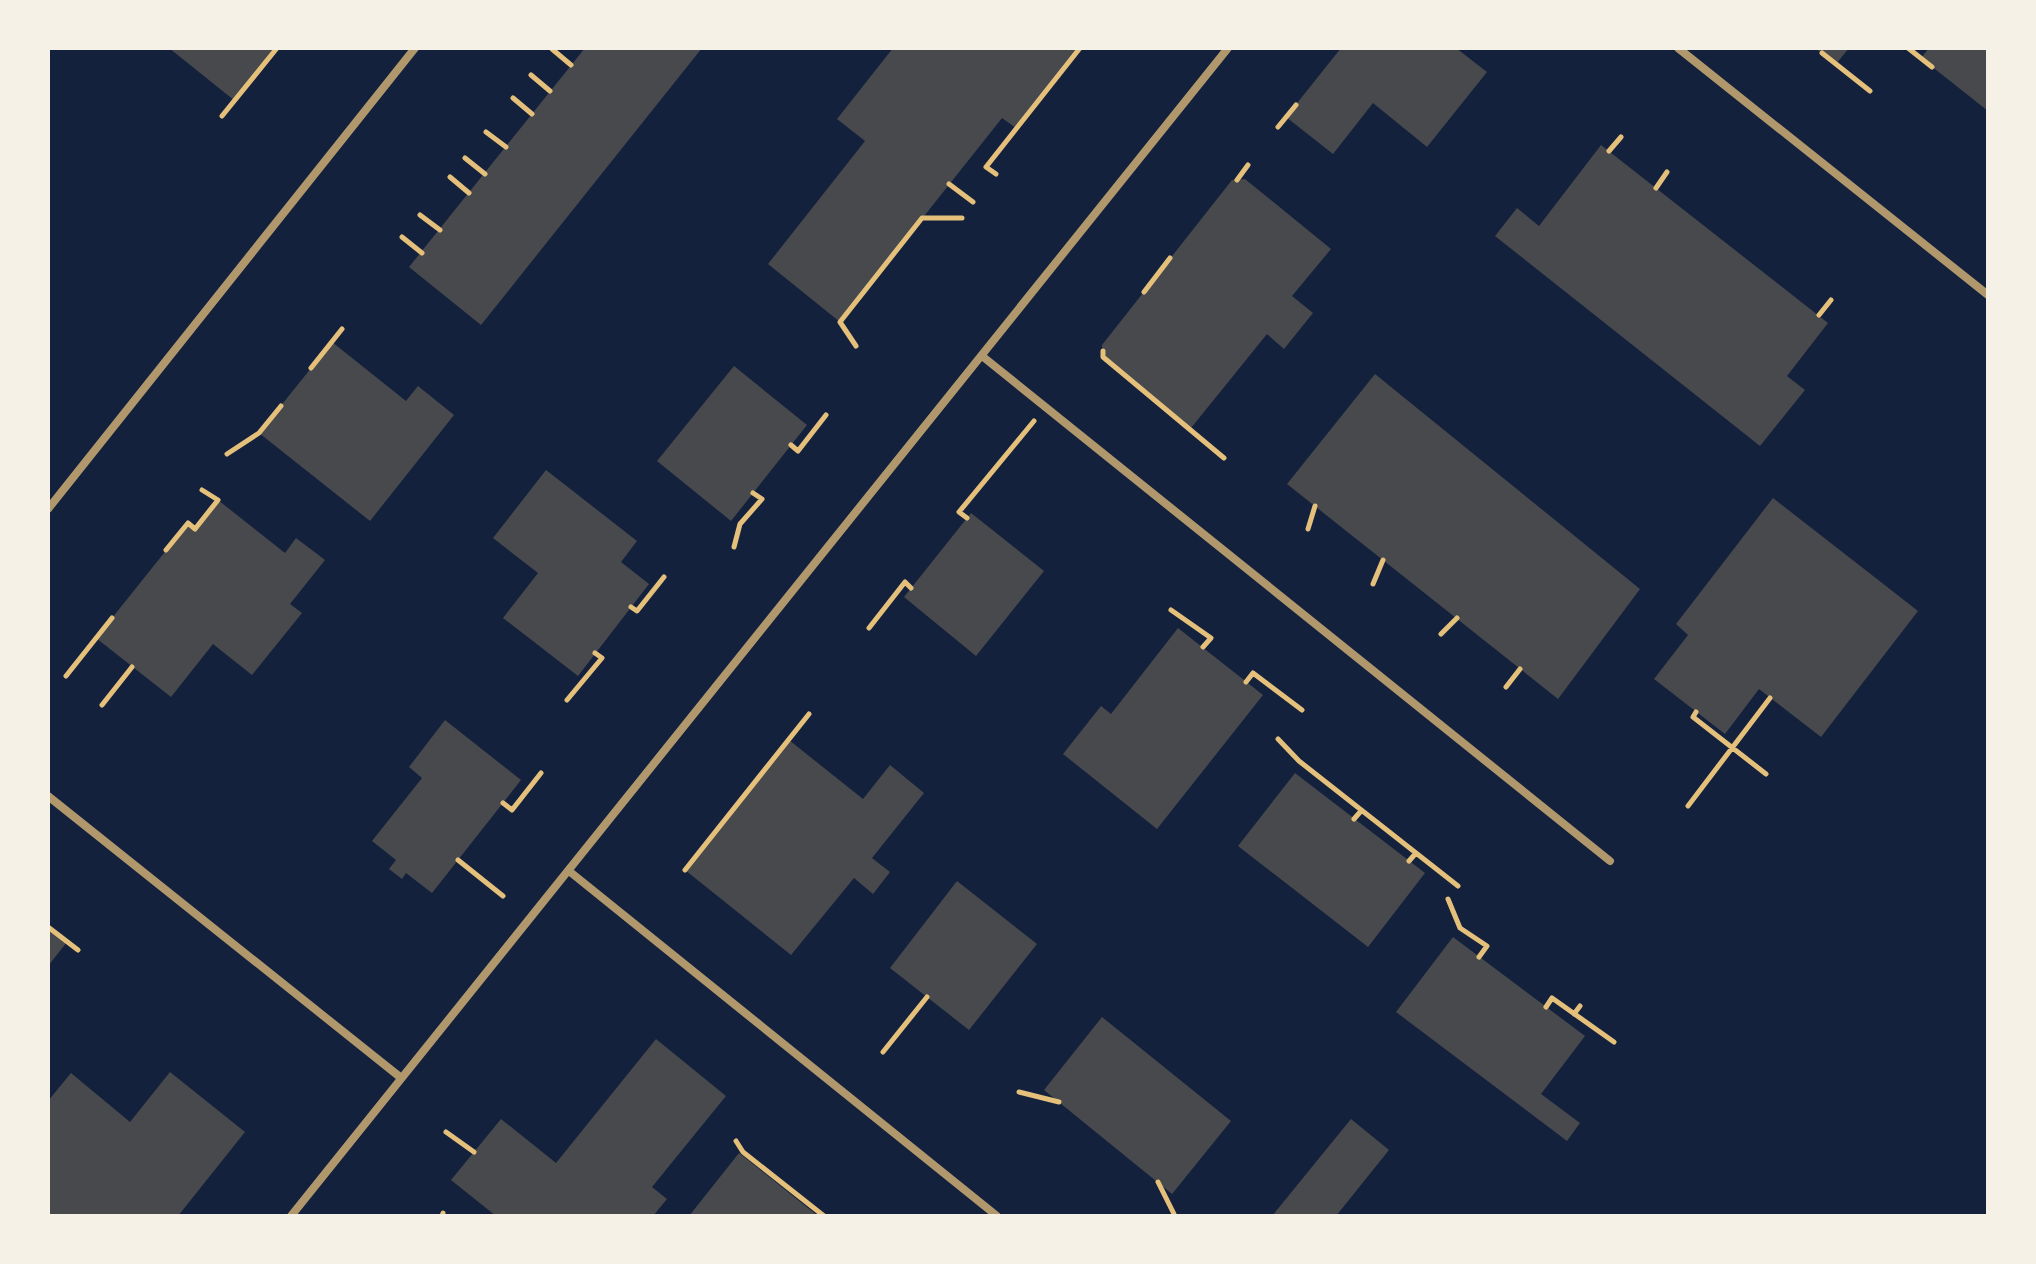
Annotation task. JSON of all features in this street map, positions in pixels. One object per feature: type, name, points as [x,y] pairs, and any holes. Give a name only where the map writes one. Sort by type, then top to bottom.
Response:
[{"type":"street","points":[[48,509],[415,48]]},
{"type":"street","points":[[291,1216],[1228,48]]},
{"type":"street","points":[[1678,48],[1988,295]]},
{"type":"street","points":[[982,356],[1610,861]]},
{"type":"street","points":[[48,796],[400,1077]]},
{"type":"street","points":[[569,871],[997,1216]]},
{"type":"path","points":[[222,116],[277,48]]},
{"type":"path","points":[[996,174],[986,167],[1080,48]]},
{"type":"path","points":[[1908,48],[1932,67]]},
{"type":"path","points":[[552,49],[571,65]]},
{"type":"path","points":[[1822,53],[1870,91]]},
{"type":"path","points":[[531,75],[550,91]]},
{"type":"path","points":[[513,98],[532,114]]},
{"type":"path","points":[[1278,127],[1296,105]]},
{"type":"path","points":[[486,132],[506,147]]},
{"type":"path","points":[[1609,151],[1621,137]]},
{"type":"path","points":[[465,158],[485,174]]},
{"type":"path","points":[[1237,180],[1248,165]]},
{"type":"path","points":[[1656,188],[1667,172]]},
{"type":"path","points":[[450,177],[469,193]]},
{"type":"path","points":[[949,184],[973,202]]},
{"type":"path","points":[[420,215],[440,230]]},
{"type":"path","points":[[856,346],[840,322],[922,218],[962,218]]},
{"type":"path","points":[[402,237],[422,253]]},
{"type":"path","points":[[1140,282],[1145,290],[1170,258]]},
{"type":"path","points":[[1819,315],[1831,300]]},
{"type":"path","points":[[311,368],[342,329]]},
{"type":"path","points":[[1103,351],[1103,357],[1224,458]]},
{"type":"path","points":[[227,454],[259,433],[281,406]]},
{"type":"path","points":[[967,518],[959,512],[1045,407]]},
{"type":"path","points":[[791,445],[798,451],[826,415]]},
{"type":"path","points":[[166,550],[188,523],[195,529],[218,500],[202,490]]},
{"type":"path","points":[[734,547],[740,524],[762,499],[753,493]]},
{"type":"path","points":[[1308,529],[1315,506]]},
{"type":"path","points":[[1373,584],[1383,560]]},
{"type":"path","points":[[631,607],[637,611],[664,577]]},
{"type":"path","points":[[869,628],[905,582],[911,588]]},
{"type":"path","points":[[1171,610],[1211,638],[1203,647]]},
{"type":"path","points":[[66,676],[112,618]]},
{"type":"path","points":[[1441,634],[1457,618]]},
{"type":"path","points":[[567,700],[602,658],[595,653]]},
{"type":"path","points":[[102,705],[132,667]]},
{"type":"path","points":[[1506,687],[1520,669]]},
{"type":"path","points":[[1246,682],[1253,673],[1302,710]]},
{"type":"path","points":[[1688,806],[1770,698]]},
{"type":"path","points":[[1696,712],[1693,717],[1766,774]]},
{"type":"path","points":[[685,870],[809,714]]},
{"type":"path","points":[[1278,739],[1307,768],[1458,886]]},
{"type":"path","points":[[1301,777],[1307,768]]},
{"type":"path","points":[[503,803],[512,810],[541,773]]},
{"type":"path","points":[[1327,797],[1333,788]]},
{"type":"path","points":[[1354,819],[1361,811]]},
{"type":"path","points":[[703,831],[711,838]]},
{"type":"path","points":[[1382,840],[1389,832]]},
{"type":"path","points":[[1409,861],[1416,853]]},
{"type":"path","points":[[458,860],[503,896]]},
{"type":"path","points":[[1448,899],[1460,928],[1487,946],[1479,957]]},
{"type":"path","points":[[48,927],[78,950]]},
{"type":"path","points":[[883,1052],[927,997]]},
{"type":"path","points":[[1546,1007],[1552,998],[1614,1042]]},
{"type":"path","points":[[1574,1014],[1580,1006]]},
{"type":"path","points":[[1577,1030],[1583,1021]]},
{"type":"path","points":[[1019,1092],[1059,1102]]},
{"type":"path","points":[[446,1132],[474,1152]]},
{"type":"path","points":[[736,1141],[749,1159],[824,1216]]},
{"type":"path","points":[[1158,1182],[1174,1214]]},
{"type":"building","points":[[169,48],[277,48],[235,101]]},
{"type":"building","points":[[585,48],[702,48],[481,325],[409,267]]},
{"type":"building","points":[[893,48],[1080,48],[1016,128],[1002,118],[840,322],[768,264],[865,141],[837,119]]},
{"type":"building","points":[[1341,48],[1456,48],[1487,72],[1427,147],[1373,103],[1333,154],[1286,117]]},
{"type":"building","points":[[1815,48],[1849,48],[1836,64]]},
{"type":"building","points":[[1929,48],[1988,48],[1988,111],[1921,58]]},
{"type":"building","points":[[1601,145],[1828,323],[1787,376],[1805,390],[1760,446],[1495,236],[1517,208],[1539,226]]},
{"type":"building","points":[[1245,179],[1331,249],[1292,296],[1313,313],[1284,349],[1267,334],[1191,428],[1103,357],[1102,345],[1232,180]]},
{"type":"building","points":[[332,342],[406,401],[418,386],[454,415],[370,521],[259,433]]},
{"type":"building","points":[[734,366],[807,425],[731,521],[657,461]]},
{"type":"building","points":[[1375,374],[1640,589],[1558,699],[1287,484]]},
{"type":"building","points":[[546,470],[637,541],[621,562],[649,584],[578,676],[503,618],[538,573],[493,538]]},
{"type":"building","points":[[1773,498],[1918,611],[1821,737],[1759,689],[1725,734],[1654,679],[1688,635],[1676,624]]},
{"type":"building","points":[[218,500],[285,553],[296,538],[325,560],[290,604],[302,613],[252,675],[213,644],[171,697],[96,638],[188,523],[195,529]]},
{"type":"building","points":[[971,513],[1044,571],[976,656],[904,597]]},
{"type":"building","points":[[1178,628],[1263,695],[1157,829],[1063,754],[1101,706],[1111,714]]},
{"type":"building","points":[[445,720],[521,780],[432,893],[406,873],[402,879],[389,869],[396,860],[372,841],[422,778],[409,767]]},
{"type":"building","points":[[789,740],[863,799],[890,765],[924,793],[872,858],[890,872],[873,894],[854,878],[791,955],[685,870]]},
{"type":"building","points":[[1295,773],[1425,873],[1368,947],[1238,846]]},
{"type":"building","points":[[957,881],[1037,944],[969,1030],[890,968]]},
{"type":"building","points":[[48,927],[67,942],[48,966]]},
{"type":"building","points":[[1453,937],[1585,1036],[1541,1094],[1580,1123],[1567,1141],[1396,1012]]},
{"type":"building","points":[[1102,1017],[1231,1121],[1172,1194],[1044,1090]]},
{"type":"building","points":[[656,1039],[726,1096],[652,1187],[667,1199],[653,1216],[496,1216],[451,1180],[501,1119],[556,1163]]},
{"type":"building","points":[[170,1072],[245,1132],[178,1216],[48,1216],[48,1101],[71,1073],[130,1122]]},
{"type":"building","points":[[1351,1119],[1389,1150],[1336,1216],[1272,1216]]},
{"type":"building","points":[[739,1153],[748,1160],[818,1216],[689,1216]]}]
